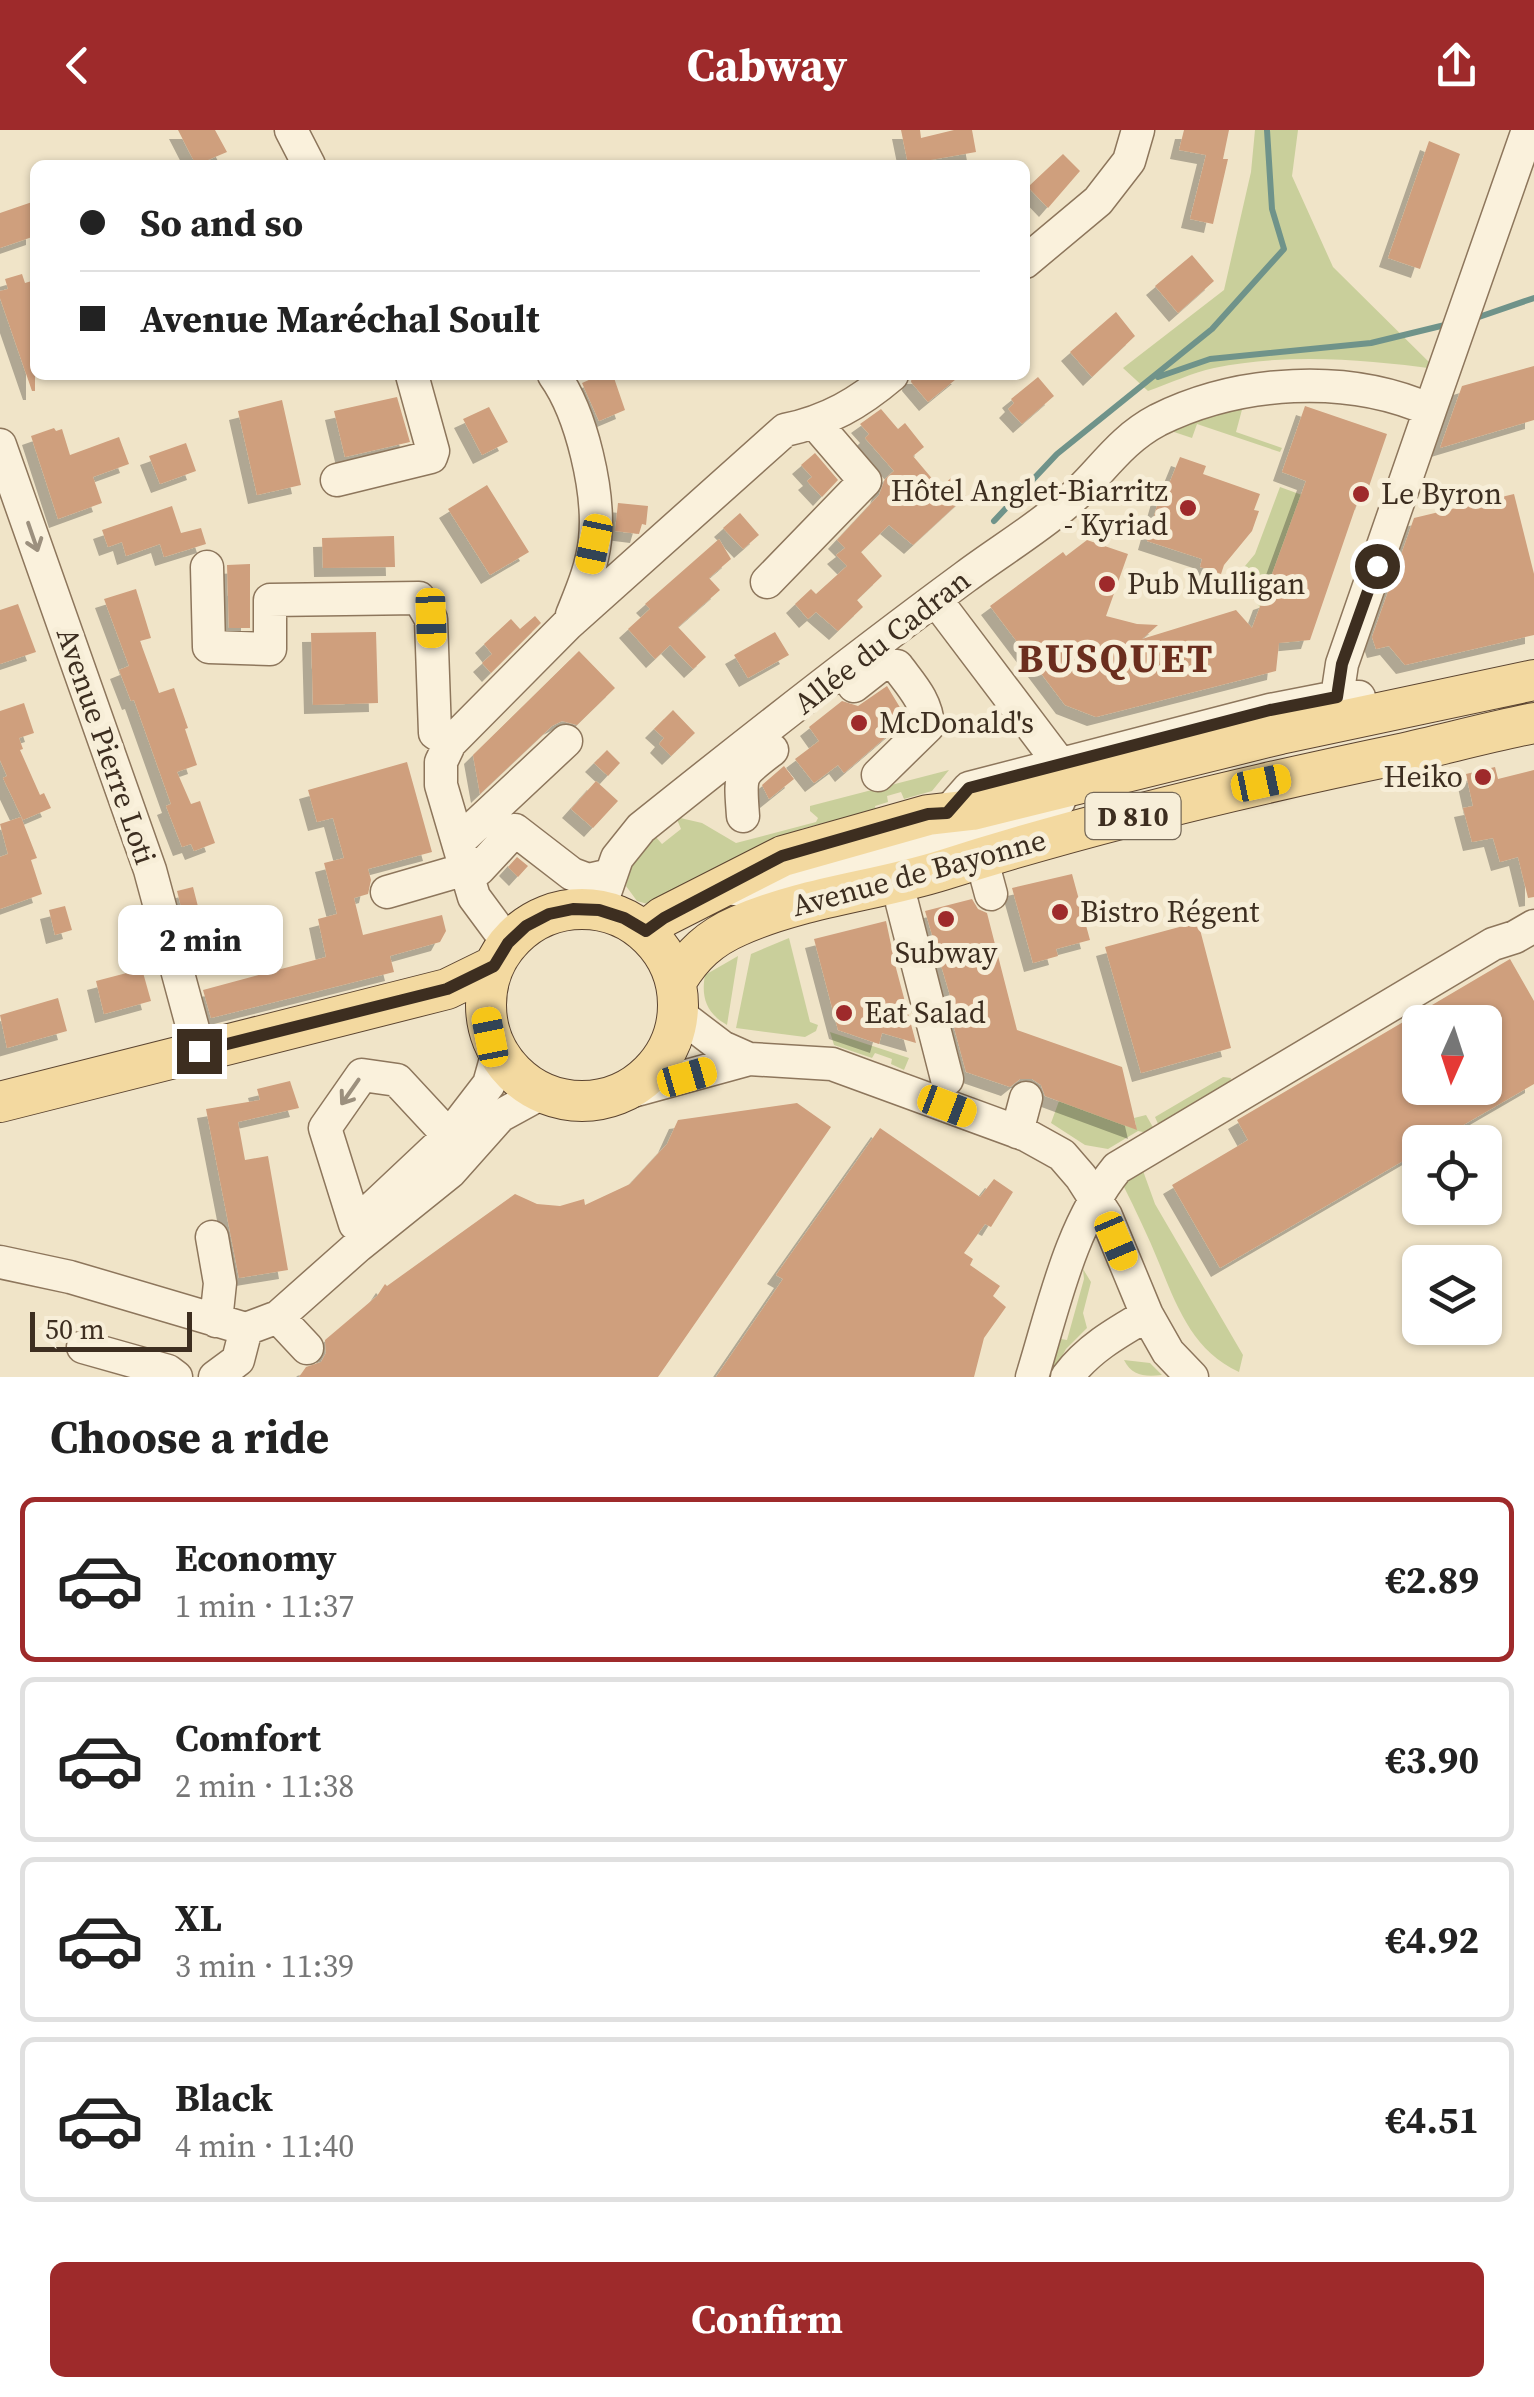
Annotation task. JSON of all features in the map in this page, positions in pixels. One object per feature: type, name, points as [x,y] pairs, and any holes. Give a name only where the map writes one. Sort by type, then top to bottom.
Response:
[{"type":"main road","name":"Avenue de Bayonne","points":[[678,998],[691,957],[742,902],[799,850],[928,814],[972,810],[1280,734],[1534,680]]},
{"type":"main road","name":"Avenue de Bayonne","points":[[646,931],[664,918],[742,902],[796,906],[940,871],[986,875],[1261,783],[1534,723]]},
{"type":"main road","points":[[0,1102],[447,989],[501,954],[526,926],[549,914],[573,909],[604,892],[624,918],[646,931],[665,954],[678,998],[666,1055],[651,1074],[626,1093],[595,1102],[568,1101],[542,1094],[519,1079],[481,1026],[487,988],[501,954]]},
{"type":"main road","points":[[0,1124],[481,1026]]},
{"type":"street","points":[[291,130],[306,160]]},
{"type":"street","points":[[1030,258],[1098,200],[1129,161],[1138,130]]},
{"type":"street","points":[[1337,697],[1342,664],[1528,130]]},
{"type":"street","points":[[337,480],[431,458],[433,452],[413,380]]},
{"type":"street","points":[[558,380],[583,444],[596,523],[586,579],[568,624]]},
{"type":"street","points":[[501,954],[474,897],[441,785],[441,762],[450,743],[568,624],[785,430],[816,424],[860,402],[886,380]]},
{"type":"street","name":"Allée du Cadran","points":[[604,892],[617,858],[641,828],[936,600],[1066,505],[1118,447],[1156,421],[1220,396],[1317,386],[1357,390],[1430,410]]},
{"type":"street","points":[[767,582],[866,481],[816,424]]},
{"type":"street","name":"Avenue Pierre Loti","points":[[0,445],[150,870],[199,1051]]},
{"type":"street","points":[[207,567],[209,647],[270,649],[270,600],[419,598],[431,618],[436,733],[450,743]]},
{"type":"street","points":[[936,600],[1060,764]]},
{"type":"street","name":"Avenue de Bayonne","points":[[947,813],[969,788],[1060,764],[1270,710],[1337,697],[1362,697],[1534,661]]},
{"type":"street","points":[[743,816],[744,772],[882,664],[890,664],[897,666],[924,702],[928,726],[878,775]]},
{"type":"street","points":[[742,902],[1016,824],[1028,810],[1186,768],[1534,692]]},
{"type":"street","points":[[1016,824],[1026,829],[1270,770],[1534,714]]},
{"type":"street","points":[[387,892],[464,862],[566,741]]},
{"type":"street","points":[[464,862],[479,869],[515,830],[572,874],[604,892]]},
{"type":"street","points":[[902,902],[947,1078]]},
{"type":"street","points":[[1032,1377],[1069,1259],[1094,1196],[1117,1168],[1492,944],[1516,937],[1534,926]]},
{"type":"street","points":[[678,998],[722,1047],[749,1059]]},
{"type":"street","points":[[0,1262],[70,1277],[231,1325],[278,1317],[450,1172],[489,1084],[481,1026]]},
{"type":"street","points":[[912,1092],[920,1048]]},
{"type":"street","points":[[626,1093],[749,1059],[832,1064],[1009,1128],[1062,1155],[1094,1196],[1146,1315],[1168,1352],[1192,1377]]},
{"type":"street","points":[[355,1224],[325,1128],[362,1075],[397,1080],[461,1142]]},
{"type":"street","points":[[278,1317],[355,1224],[461,1142],[542,1094]]},
{"type":"street","points":[[1009,1128],[1018,1095]]},
{"type":"street","points":[[355,1224],[397,1214]]},
{"type":"street","points":[[212,1238],[238,1360],[216,1377]]},
{"type":"street","points":[[1067,1377],[1078,1362],[1106,1339],[1146,1315]]},
{"type":"street","points":[[278,1317],[307,1348]]},
{"type":"street","points":[[83,1347],[168,1371],[176,1377]]},
{"type":"green space","points":[[1255,130],[1298,130],[1292,176],[1333,267],[1436,369],[1353,360],[1269,360],[1214,368],[1148,391],[1123,368],[1224,290],[1251,172]]},
{"type":"green space","points":[[1243,406],[1236,432],[1282,448],[1280,452],[1197,424],[1192,438],[1171,431],[1192,421]]},
{"type":"green space","points":[[1280,487],[1332,506],[1299,501],[1263,599],[1298,641],[1290,642],[1235,578],[1255,554]]},
{"type":"green space","points":[[949,770],[932,791],[904,799],[901,792],[887,796],[888,802],[875,806],[876,810],[801,829],[804,841],[651,905],[637,901],[626,886],[631,867],[655,836],[662,844],[681,829],[676,817],[702,823],[736,843],[816,822],[818,818],[810,806]]},
{"type":"green space","points":[[789,938],[810,1022],[818,1025],[816,1031],[805,1037],[736,1028],[751,954]]},
{"type":"green space","points":[[738,956],[727,1025],[707,1004],[705,975]]},
{"type":"green space","points":[[830,1032],[909,1058],[904,1070],[891,1064],[892,1059],[875,1053],[872,1058],[834,1045]]},
{"type":"green space","points":[[1223,1077],[1231,1078],[1230,1084],[1159,1126],[1155,1117]]},
{"type":"green space","points":[[1059,1101],[1130,1127],[1136,1125],[1134,1118],[1146,1115],[1154,1129],[1148,1133],[1138,1131],[1108,1149],[1085,1145],[1051,1123]]},
{"type":"green space","points":[[1142,1168],[1155,1204],[1243,1355],[1239,1372],[1198,1340],[1173,1296],[1123,1185]]},
{"type":"green space","points":[[1083,1269],[1091,1282],[1083,1313],[1087,1328],[1066,1349],[1051,1377],[1043,1377],[1055,1338],[1067,1340],[1084,1279]]},
{"type":"green space","points":[[1124,1360],[1150,1363],[1162,1375],[1140,1374]]},
{"type":"building","points":[[178,130],[215,130],[227,152],[208,160],[193,160]]},
{"type":"building","points":[[901,130],[920,130],[921,138],[972,130],[976,152],[907,160]]},
{"type":"building","points":[[1184,130],[1229,130],[1223,159],[1228,159],[1213,224],[1190,219],[1206,155],[1179,150]]},
{"type":"building","points":[[1429,141],[1460,154],[1420,269],[1388,258]]},
{"type":"building","points":[[1063,154],[1080,171],[1048,208],[1030,185]]},
{"type":"building","points":[[30,203],[30,238],[0,248],[0,213]]},
{"type":"building","points":[[1192,255],[1214,281],[1178,313],[1155,286]]},
{"type":"building","points":[[22,274],[25,283],[30,282],[30,380],[35,380],[35,391],[32,391],[0,298],[0,291],[8,289],[5,279]]},
{"type":"building","points":[[1116,312],[1135,336],[1092,377],[1070,352]]},
{"type":"building","points":[[1534,366],[1534,420],[1440,448],[1462,386]]},
{"type":"building","points":[[1038,377],[1054,396],[1022,424],[1008,409],[1014,403],[1011,399]]},
{"type":"building","points":[[615,380],[625,410],[599,421],[582,383]]},
{"type":"building","points":[[911,380],[955,380],[928,402]]},
{"type":"building","points":[[397,397],[410,442],[345,457],[334,411]]},
{"type":"building","points":[[282,400],[301,485],[257,495],[238,411]]},
{"type":"building","points":[[1305,406],[1387,434],[1364,501],[1358,500],[1310,640],[1279,643],[1276,671],[1096,717],[1065,705],[990,606],[1063,552],[1066,556],[1087,540],[1128,554],[1106,616],[1158,625],[1142,639],[1236,610],[1252,628],[1262,601],[1286,593],[1267,588],[1306,481],[1282,472]]},
{"type":"building","points":[[489,407],[508,442],[482,455],[463,419]]},
{"type":"building","points":[[881,409],[898,429],[905,423],[924,447],[913,456],[940,488],[951,478],[966,496],[913,545],[889,525],[861,552],[882,576],[857,600],[863,607],[838,631],[816,612],[808,619],[795,604],[811,589],[816,594],[847,566],[836,555],[845,548],[837,540],[879,495],[885,479],[894,471],[865,438],[869,434],[860,424]]},
{"type":"building","points":[[62,429],[70,455],[119,437],[129,464],[93,477],[102,503],[58,519],[31,436]]},
{"type":"building","points":[[186,443],[196,471],[160,484],[149,456]]},
{"type":"building","points":[[815,453],[838,480],[822,497],[807,481],[812,477],[801,465]]},
{"type":"building","points":[[1180,457],[1206,466],[1203,474],[1260,494],[1252,531],[1221,574],[1200,567],[1202,559],[1147,541],[1160,495],[1164,496]]},
{"type":"building","points":[[487,485],[529,552],[490,575],[448,509]]},
{"type":"building","points":[[1514,494],[1534,574],[1534,635],[1405,665],[1389,646],[1376,649],[1372,637],[1414,518]]},
{"type":"building","points":[[618,503],[648,506],[646,525],[642,524],[639,534],[615,531]]},
{"type":"building","points":[[172,506],[181,533],[201,528],[206,544],[164,557],[160,544],[126,556],[122,542],[108,547],[102,530]]},
{"type":"building","points":[[740,513],[759,535],[743,549],[723,528]]},
{"type":"building","points":[[394,536],[395,567],[323,568],[322,538]]},
{"type":"building","points":[[719,539],[731,559],[709,578],[720,590],[678,627],[706,657],[693,669],[670,645],[655,659],[628,629],[650,609],[645,604]]},
{"type":"building","points":[[250,564],[250,628],[229,628],[227,565]]},
{"type":"building","points":[[136,589],[151,638],[140,641],[159,693],[174,688],[197,765],[177,772],[191,804],[200,801],[215,843],[194,851],[191,844],[182,847],[134,700],[131,701],[119,670],[129,666],[104,599]]},
{"type":"building","points":[[18,604],[36,652],[0,664],[0,610]]},
{"type":"building","points":[[535,616],[541,623],[491,673],[482,663],[492,654],[484,644],[511,619],[520,629]]},
{"type":"building","points":[[376,632],[378,703],[313,705],[311,633]]},
{"type":"building","points":[[775,632],[789,655],[748,678],[734,655]]},
{"type":"building","points":[[579,651],[615,688],[577,725],[562,721],[552,726],[480,794],[473,755]]},
{"type":"building","name":"McDonald's","points":[[887,686],[907,719],[844,773],[838,765],[814,783],[795,759],[819,741],[809,727],[842,701],[858,706]]},
{"type":"building","points":[[24,703],[34,733],[19,738],[23,749],[20,750],[40,795],[44,793],[51,808],[23,820],[3,778],[7,776],[0,760],[0,711]]},
{"type":"building","points":[[673,710],[695,733],[671,756],[659,744],[664,738],[654,729]]},
{"type":"building","points":[[607,750],[620,763],[608,776],[594,763]]},
{"type":"building","points":[[407,762],[432,852],[368,869],[368,894],[354,898],[363,935],[442,915],[446,931],[440,942],[390,956],[394,972],[211,1018],[203,990],[326,957],[318,919],[337,914],[324,863],[344,858],[333,818],[317,822],[308,790]]},
{"type":"building","points":[[784,766],[794,779],[769,799],[762,785]]},
{"type":"building","points":[[1495,767],[1498,779],[1534,770],[1534,897],[1528,898],[1518,857],[1500,862],[1493,838],[1472,842],[1463,808],[1473,806],[1466,774]]},
{"type":"building","points":[[596,781],[618,801],[593,828],[571,809]]},
{"type":"building","points":[[21,817],[37,858],[31,860],[42,894],[0,909],[0,857],[8,854],[0,824]]},
{"type":"building","points":[[517,857],[528,866],[518,877],[508,867]]},
{"type":"building","name":"Bistro Régent","points":[[1072,874],[1090,940],[1056,949],[1058,956],[1033,963],[1012,888]]},
{"type":"building","points":[[193,887],[204,930],[188,934],[177,891]]},
{"type":"building","points":[[972,899],[978,909],[987,913],[1017,1030],[1122,1067],[1137,1130],[1045,1096],[1041,1085],[1032,1079],[1020,1079],[1010,1087],[966,1072],[952,1020],[957,1019],[925,911]]},
{"type":"building","points":[[65,906],[72,930],[55,935],[49,910]]},
{"type":"building","points":[[886,921],[916,1043],[882,1033],[879,1044],[838,1030],[814,939]]},
{"type":"building","points":[[1198,922],[1231,1048],[1141,1073],[1105,947]]},
{"type":"building","points":[[1510,959],[1534,1001],[1534,1084],[1502,1103],[1502,1005],[1432,1005]]},
{"type":"building","points":[[142,969],[151,1001],[104,1014],[96,981]]},
{"type":"building","points":[[58,998],[67,1031],[7,1048],[0,1015]]},
{"type":"building","points":[[1402,1023],[1402,1105],[1498,1105],[1463,1125],[1402,1125],[1402,1162],[1220,1268],[1172,1185],[1248,1140],[1237,1120]]},
{"type":"building","points":[[290,1081],[299,1108],[238,1122],[245,1160],[268,1156],[288,1270],[239,1278],[206,1109],[260,1100],[257,1089]]},
{"type":"building","points":[[797,1103],[831,1127],[658,1377],[299,1377],[306,1367],[321,1362],[326,1353],[325,1340],[377,1296],[385,1284],[515,1194],[537,1204],[560,1206],[584,1199],[585,1205],[630,1184],[667,1144],[678,1120]]},
{"type":"building","points":[[880,1128],[980,1197],[994,1179],[1013,1192],[991,1227],[985,1224],[964,1253],[973,1259],[970,1265],[1000,1286],[993,1296],[1006,1307],[984,1338],[974,1377],[716,1377],[783,1279],[776,1275]]},
{"type":"waterway","points":[[994,521],[1057,454],[1212,329],[1284,249],[1272,209],[1267,130]]},
{"type":"waterway","points":[[1476,318],[1534,298]]},
{"type":"waterway","points":[[1158,377],[1210,359],[1371,343],[1449,324]]},
{"type":"place","name":"Le Byron","points":[[1361,494]]},
{"type":"place","name":"Hôtel Anglet-Biarritz - Kyriad","points":[[1188,508]]},
{"type":"place","name":"Pub Mulligan","points":[[1107,584]]},
{"type":"place","name":"McDonald's","points":[[859,723]]},
{"type":"place","name":"Heiko","points":[[1483,777]]},
{"type":"place","name":"Bistro Régent","points":[[1060,912]]},
{"type":"place","name":"Subway","points":[[946,919]]},
{"type":"place","name":"Eat Salad","points":[[844,1013]]},
{"type":"district","name":"BUSQUET","points":[[1116,658]]},
{"type":"route","points":[[199,1051],[447,989],[494,966],[508,943],[526,926],[549,914],[573,909],[599,910],[646,931],[782,856],[928,814],[947,813],[969,788],[1270,710],[1337,697],[1342,664],[1377,566]]}]
